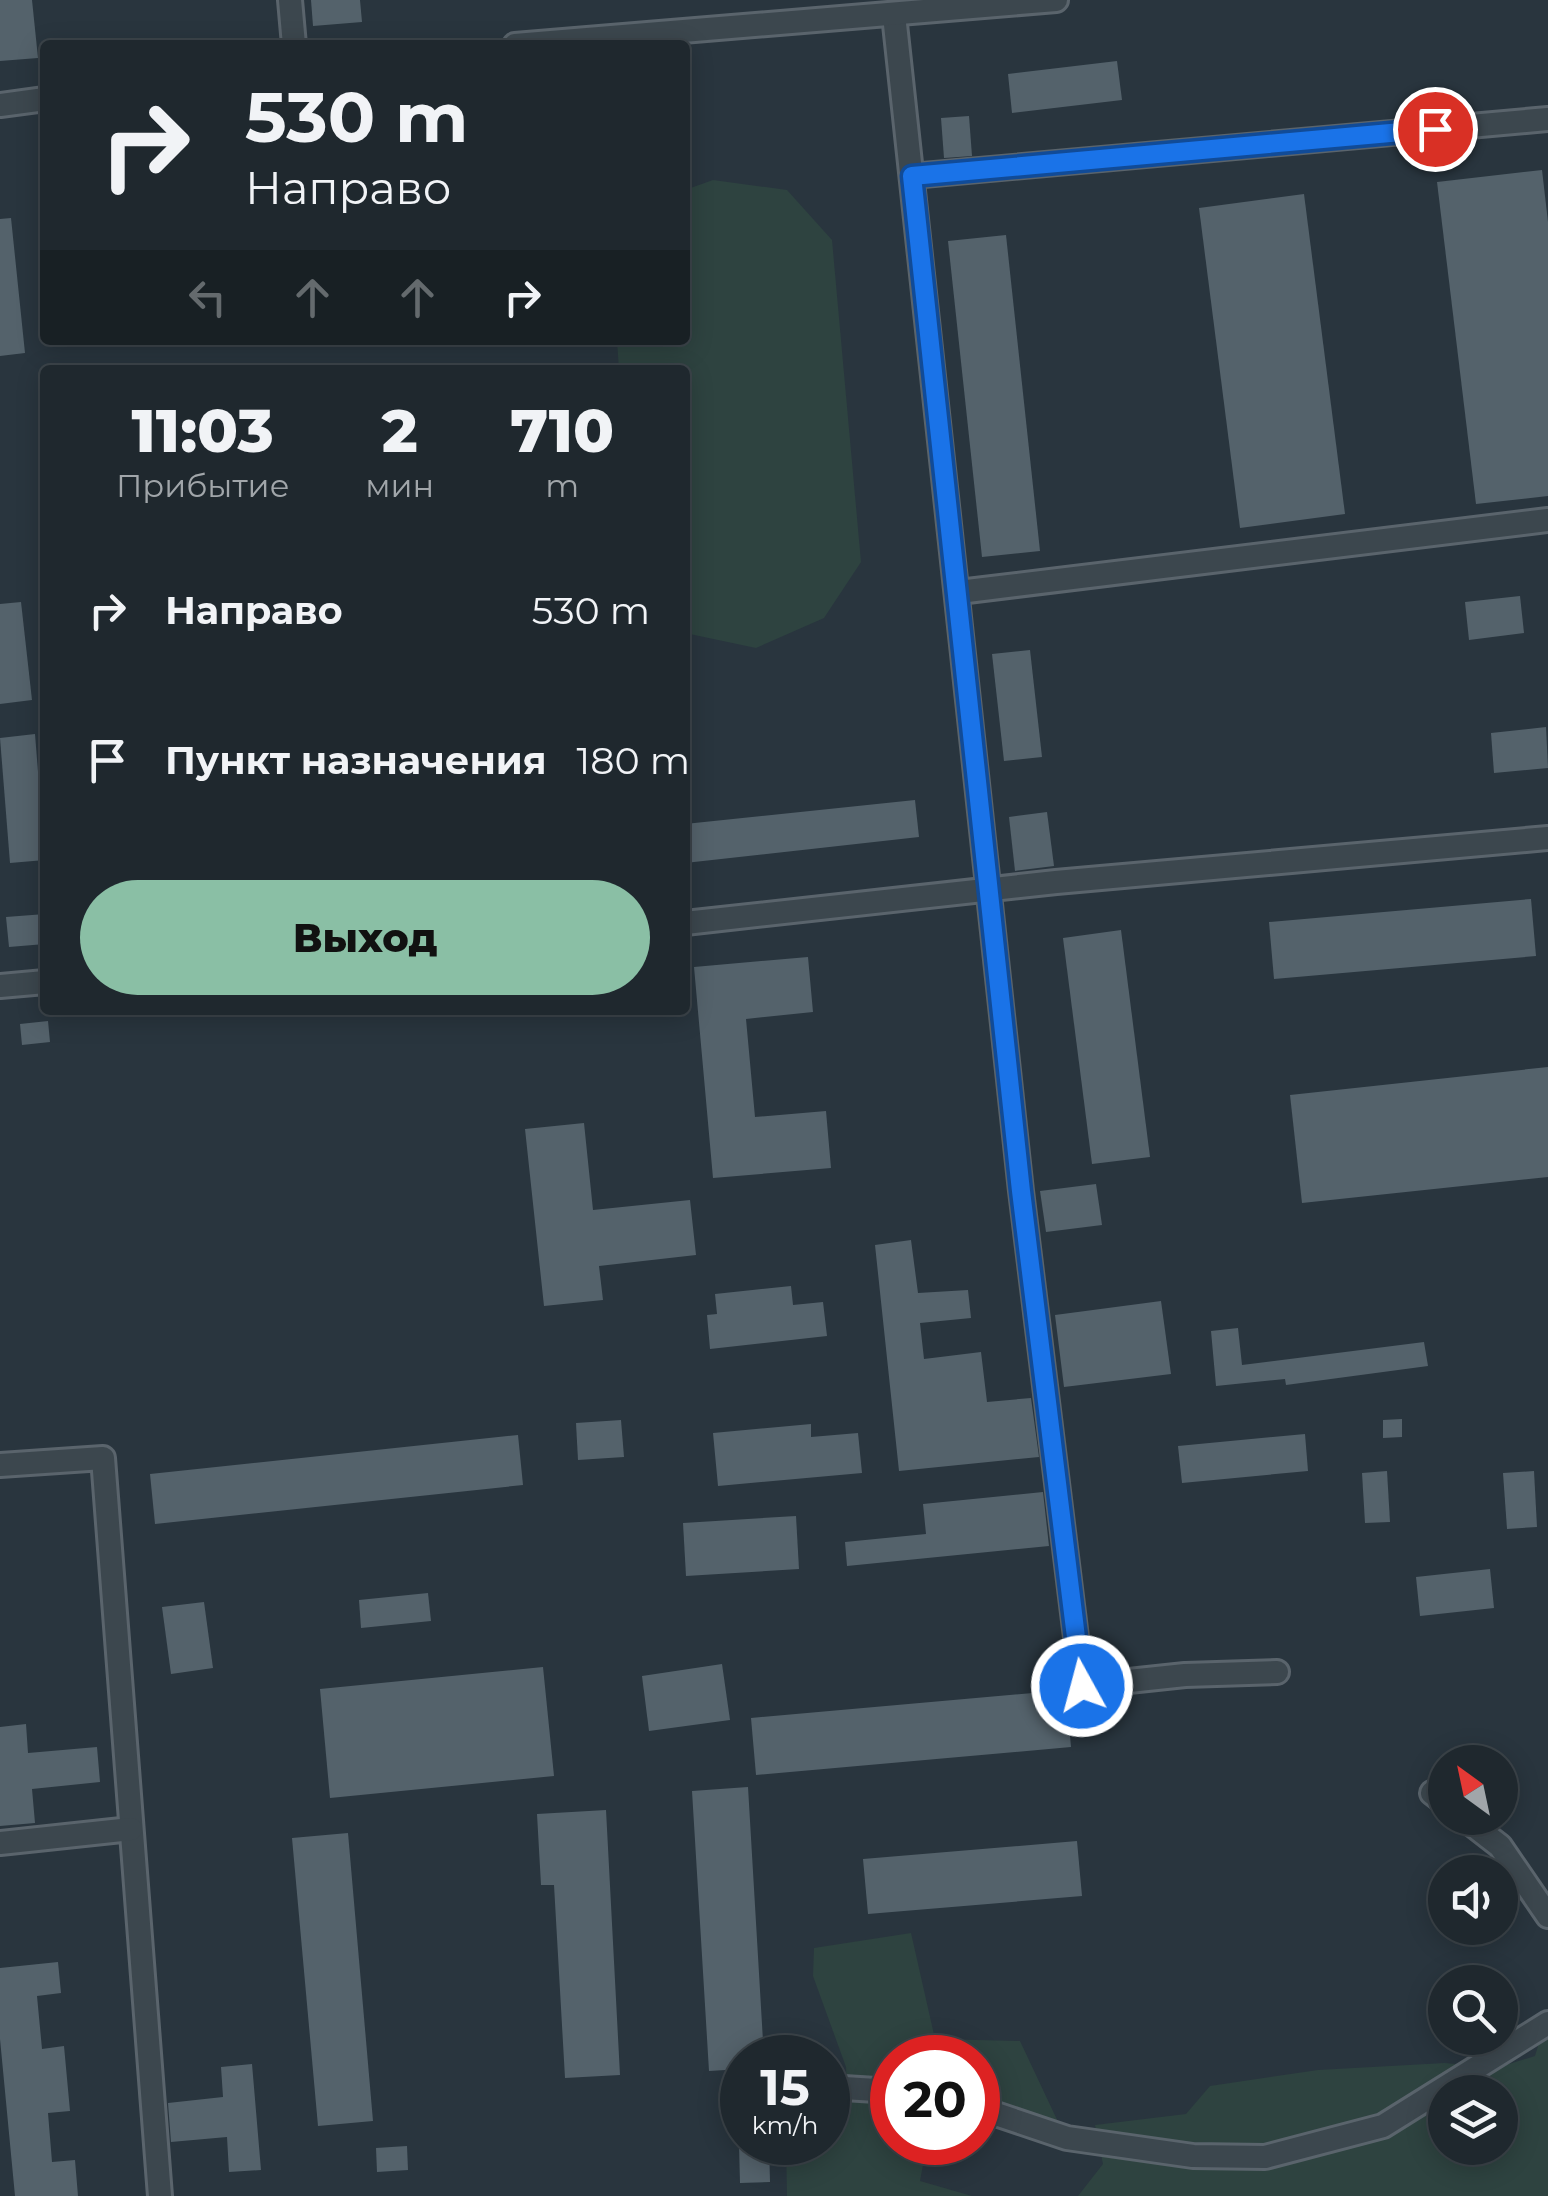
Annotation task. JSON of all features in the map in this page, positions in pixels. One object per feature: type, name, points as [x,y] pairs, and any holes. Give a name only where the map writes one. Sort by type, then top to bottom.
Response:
[{"type":"lane","points":[[290,0],[294,40]]},
{"type":"lane","points":[[576,40],[1056,0]]},
{"type":"lane","points":[[894,14],[1021,1191],[1082,1686],[1185,1675],[1277,1672]]},
{"type":"lane","points":[[0,105],[40,100]]},
{"type":"lane","points":[[912,176],[1548,119]]},
{"type":"lane","points":[[959,592],[1548,520]]},
{"type":"lane","points":[[690,922],[1548,838]]},
{"type":"lane","points":[[0,986],[40,982]]},
{"type":"lane","points":[[0,1465],[103,1458],[160,2196]]},
{"type":"lane","points":[[0,1843],[132,1829]]},
{"type":"lane","points":[[1486,1835],[1500,1846],[1548,1916]]},
{"type":"lane","points":[[1000,2115],[1067,2138],[1193,2156],[1264,2157],[1383,2126],[1548,2023]]},
{"type":"green space","points":[[713,180],[787,190],[832,240],[861,562],[824,618],[756,648],[690,634],[690,365],[619,365],[617,345],[690,345],[690,188]]},
{"type":"green space","points":[[911,1933],[934,2035],[870,2035],[870,2165],[923,2165],[920,2181],[972,2196],[787,2196],[786,2165],[850,2165],[850,2035],[834,2035],[813,1976],[814,1948]]},
{"type":"green space","points":[[1548,2013],[1548,2196],[1078,2196],[1103,2164],[1095,2125],[1186,2114],[1210,2086],[1318,2070],[1445,2063],[1496,2068],[1535,2056]]},
{"type":"green space","points":[[1000,2041],[1020,2041],[1060,2126],[1000,2106]]},
{"type":"building","points":[[0,0],[32,0],[38,58],[0,61]]},
{"type":"building","points":[[311,0],[360,0],[362,22],[313,26]]},
{"type":"building","points":[[1117,61],[1122,100],[1012,113],[1008,74]]},
{"type":"building","points":[[969,116],[972,156],[944,158],[941,118]]},
{"type":"building","points":[[1542,170],[1548,222],[1548,496],[1476,504],[1437,182]]},
{"type":"building","points":[[1304,194],[1345,514],[1240,528],[1199,208]]},
{"type":"building","points":[[11,218],[25,353],[0,356],[0,219]]},
{"type":"building","points":[[1006,235],[1040,551],[982,557],[948,241]]},
{"type":"building","points":[[1520,596],[1524,633],[1469,640],[1465,602]]},
{"type":"building","points":[[21,602],[32,700],[0,704],[0,604]]},
{"type":"building","points":[[1030,650],[1042,757],[1004,761],[992,654]]},
{"type":"building","points":[[1546,727],[1548,768],[1494,773],[1491,733]]},
{"type":"building","points":[[35,734],[40,860],[10,863],[0,738]]},
{"type":"building","points":[[915,800],[919,837],[690,862],[690,823]]},
{"type":"building","points":[[1047,812],[1054,866],[1015,871],[1009,817]]},
{"type":"building","points":[[1531,899],[1536,956],[1274,979],[1269,922]]},
{"type":"building","points":[[40,914],[40,944],[9,947],[6,917]]},
{"type":"building","points":[[1121,930],[1150,1157],[1092,1164],[1063,938]]},
{"type":"building","points":[[808,957],[813,1012],[746,1019],[755,1117],[826,1111],[831,1168],[713,1178],[694,967]]},
{"type":"building","points":[[48,1021],[50,1042],[22,1045],[20,1024]]},
{"type":"building","points":[[1548,1067],[1548,1177],[1302,1203],[1290,1095]]},
{"type":"building","points":[[584,1123],[593,1210],[690,1200],[696,1255],[599,1266],[603,1300],[544,1306],[525,1129]]},
{"type":"building","points":[[1096,1184],[1102,1225],[1046,1232],[1040,1191]]},
{"type":"building","points":[[911,1240],[918,1293],[968,1290],[971,1318],[920,1323],[924,1359],[981,1352],[987,1402],[1031,1398],[1039,1457],[899,1471],[875,1245]]},
{"type":"building","points":[[791,1286],[793,1305],[823,1302],[827,1336],[710,1349],[707,1315],[717,1314],[715,1294]]},
{"type":"building","points":[[1161,1301],[1171,1374],[1064,1387],[1055,1315]]},
{"type":"building","points":[[1238,1328],[1242,1365],[1424,1342],[1428,1366],[1286,1385],[1285,1379],[1216,1386],[1211,1331]]},
{"type":"building","points":[[1402,1419],[1402,1437],[1383,1438],[1383,1420]]},
{"type":"building","points":[[621,1420],[624,1457],[578,1460],[576,1423]]},
{"type":"building","points":[[811,1424],[811,1437],[858,1433],[862,1473],[718,1486],[713,1433]]},
{"type":"building","points":[[1305,1434],[1308,1471],[1182,1483],[1178,1446]]},
{"type":"building","points":[[518,1435],[523,1485],[155,1524],[150,1474]]},
{"type":"building","points":[[1387,1471],[1390,1522],[1365,1523],[1362,1473]]},
{"type":"building","points":[[1534,1471],[1537,1527],[1507,1529],[1503,1473]]},
{"type":"building","points":[[1043,1492],[1049,1546],[847,1566],[845,1542],[926,1534],[923,1504]]},
{"type":"building","points":[[796,1516],[799,1569],[686,1576],[683,1523]]},
{"type":"building","points":[[1490,1569],[1494,1608],[1420,1616],[1416,1577]]},
{"type":"building","points":[[428,1593],[431,1621],[361,1628],[359,1600]]},
{"type":"building","points":[[204,1602],[213,1668],[171,1674],[162,1607]]},
{"type":"building","points":[[722,1664],[730,1720],[649,1731],[642,1676]]},
{"type":"building","points":[[543,1667],[554,1776],[330,1798],[320,1689]]},
{"type":"building","points":[[1066,1690],[1071,1747],[756,1775],[751,1718]]},
{"type":"building","points":[[26,1724],[28,1753],[97,1747],[100,1782],[32,1789],[35,1823],[0,1826],[0,1727]]},
{"type":"building","points":[[748,1787],[763,2035],[720,2035],[720,2070],[709,2071],[692,1791]]},
{"type":"building","points":[[606,1810],[620,2075],[565,2078],[554,1885],[541,1885],[537,1814]]},
{"type":"building","points":[[348,1833],[373,2121],[318,2126],[292,1838]]},
{"type":"building","points":[[1077,1841],[1082,1896],[868,1914],[863,1859]]},
{"type":"building","points":[[58,1962],[61,1993],[37,1996],[42,2049],[64,2046],[70,2111],[48,2113],[52,2162],[75,2160],[78,2196],[15,2196],[0,2039],[0,1968]]},
{"type":"building","points":[[252,2064],[261,2170],[229,2172],[227,2137],[171,2142],[168,2103],[223,2097],[221,2067]]},
{"type":"building","points":[[407,2146],[408,2170],[377,2172],[376,2148]]},
{"type":"building","points":[[740,2165],[770,2165],[770,2182],[740,2183]]},
{"type":"route","points":[[1082,1686],[1021,1191],[949,492],[912,176],[1435,129]]}]
